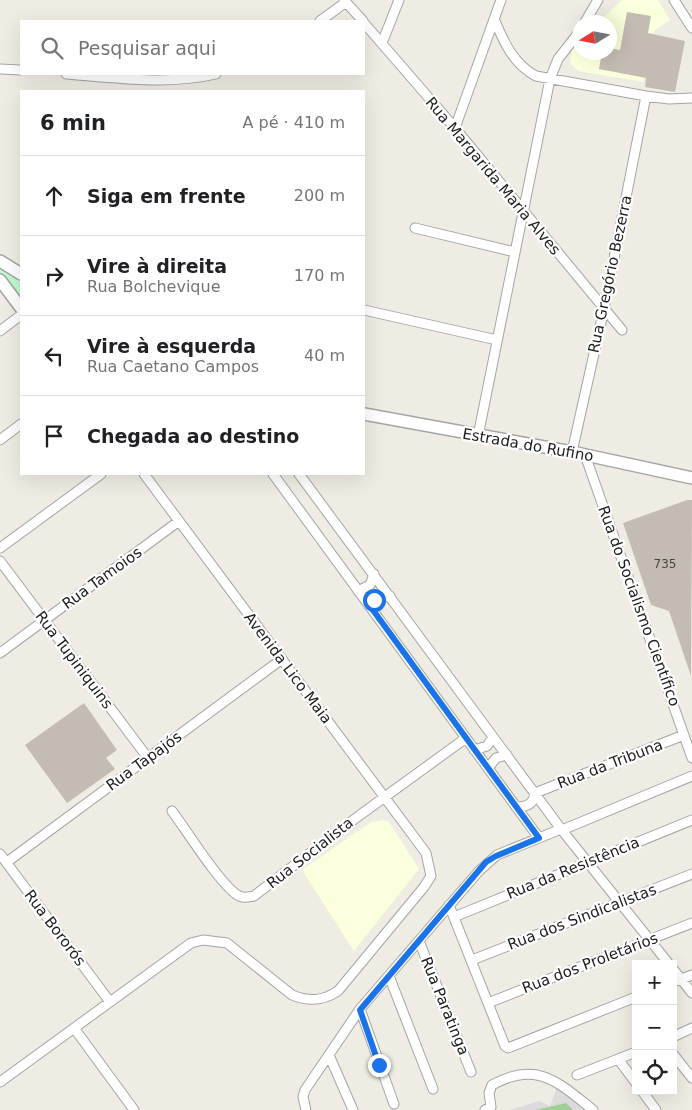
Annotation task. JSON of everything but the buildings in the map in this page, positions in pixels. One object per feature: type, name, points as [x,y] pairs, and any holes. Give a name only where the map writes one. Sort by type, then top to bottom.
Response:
[{"type":"street","points":[[382,43],[399,0]]},
{"type":"street","points":[[455,128],[501,0]]},
{"type":"street","points":[[589,15],[598,0]]},
{"type":"street","points":[[674,0],[692,28]]},
{"type":"street","points":[[321,20],[345,1]]},
{"type":"street","name":"Rua Margarida Maria Alves","points":[[345,1],[361,20]]},
{"type":"street","points":[[494,19],[516,61],[525,70],[550,78],[646,96],[670,99],[692,98]]},
{"type":"street","name":"Rua Margarida Maria Alves","points":[[365,24],[455,128],[622,330]]},
{"type":"street","points":[[478,436],[550,78],[558,59],[572,41]]},
{"type":"street","points":[[0,69],[20,70]]},
{"type":"street","points":[[79,75],[157,81],[198,78],[212,75]]},
{"type":"street","name":"Rua Gregório Bezerra","points":[[572,452],[604,308],[646,96]]},
{"type":"street","points":[[415,228],[515,252]]},
{"type":"street","points":[[0,261],[20,273]]},
{"type":"street","points":[[0,280],[20,307]]},
{"type":"street","points":[[365,310],[498,340]]},
{"type":"street","points":[[0,331],[20,316]]},
{"type":"street","name":"Estrada do Rufino","points":[[365,414],[572,452],[692,478]]},
{"type":"street","points":[[0,440],[20,425]]},
{"type":"street","name":"Rua do Socialismo Científico","points":[[585,455],[692,758]]},
{"type":"street","points":[[0,548],[100,475]]},
{"type":"street","name":"Avenida Lico Maia","points":[[110,1002],[180,950],[191,943],[203,940],[227,943],[237,949],[292,995],[305,1000],[329,996],[338,991],[431,876],[430,864],[426,854],[145,475]]},
{"type":"street","points":[[274,475],[539,838]]},
{"type":"street","points":[[301,475],[561,830],[666,960]]},
{"type":"street","name":"Rua Tamoios","points":[[0,653],[180,521]]},
{"type":"street","name":"Rua Tupiniquins","points":[[0,561],[148,758]]},
{"type":"street","points":[[358,591],[370,585],[374,574]]},
{"type":"street","points":[[370,606],[379,597],[390,596]]},
{"type":"street","name":"Rua Tapajós","points":[[7,862],[282,659]]},
{"type":"street","name":"Rua da Tribuna","points":[[516,807],[529,805],[535,798],[535,793],[684,735]]},
{"type":"street","points":[[474,750],[486,746],[493,737]]},
{"type":"street","name":"Rua Socialista","points":[[172,811],[224,882],[236,895],[244,898],[254,896],[466,738]]},
{"type":"street","points":[[488,768],[496,758],[507,756]]},
{"type":"street","points":[[306,1110],[303,1097],[306,1090],[360,1010],[486,862],[539,838],[692,776]]},
{"type":"street","name":"Rua da Resistência","points":[[454,917],[692,820]]},
{"type":"street","name":"Rua Bororós","points":[[0,854],[110,1002]]},
{"type":"street","name":"Rua dos Sindicalistas","points":[[472,960],[692,874]]},
{"type":"street","points":[[449,905],[505,1046],[508,1048],[632,999]]},
{"type":"street","name":"Rua dos Proletários","points":[[488,1003],[692,923]]},
{"type":"street","name":"Rua Paratinga","points":[[419,941],[471,1072]]},
{"type":"street","points":[[692,975],[677,981],[692,993]]},
{"type":"street","points":[[389,976],[433,1089]]},
{"type":"street","points":[[0,1082],[110,1002]]},
{"type":"street","points":[[360,1010],[394,1104]]},
{"type":"street","points":[[74,1028],[134,1110]]},
{"type":"street","points":[[677,1035],[692,1028]]},
{"type":"street","points":[[330,1054],[353,1110]]},
{"type":"street","points":[[577,1075],[632,1054]]},
{"type":"street","points":[[618,1059],[632,1078]]},
{"type":"street","points":[[677,1059],[692,1078]]},
{"type":"street","points":[[489,1109],[488,1093],[492,1085],[518,1074],[529,1072],[560,1084],[593,1110]]},
{"type":"street","points":[[645,1095],[656,1110]]},
{"type":"shaded area","points":[[622,0],[658,0],[670,20],[654,31],[643,82],[579,71],[570,64],[572,48],[572,60],[617,60],[617,15],[606,15]]},
{"type":"shaded area","points":[[383,820],[389,822],[419,869],[354,951],[302,870],[371,822]]},
{"type":"shaded area","points":[[557,1087],[586,1110],[510,1110],[539,1101],[550,1106]]},
{"type":"green space","points":[[0,269],[20,282],[20,297],[0,273]]},
{"type":"green space","points":[[566,1103],[573,1110],[535,1110]]},
{"type":"route","points":[[374,600],[370,606],[539,838],[486,862],[360,1010],[379,1065]]}]
